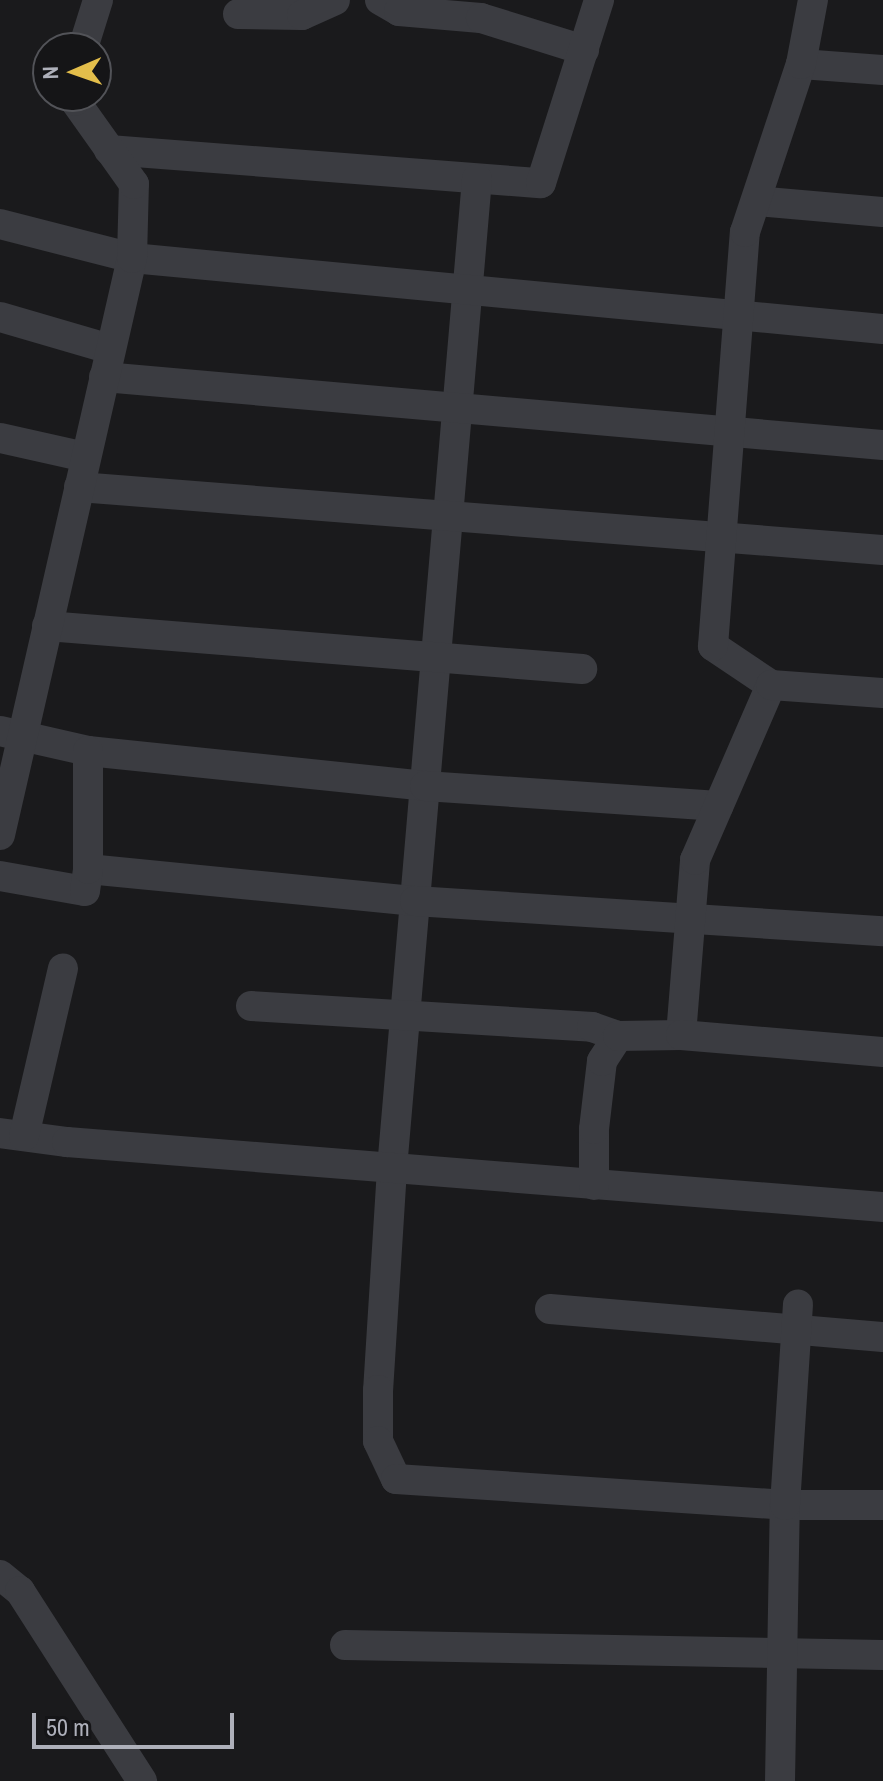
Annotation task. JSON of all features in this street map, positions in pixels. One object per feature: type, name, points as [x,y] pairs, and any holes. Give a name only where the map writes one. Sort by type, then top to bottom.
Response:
[{"type":"street","points":[[88,32],[98,0]]},
{"type":"street","points":[[238,14],[302,15],[335,0]]},
{"type":"street","points":[[380,0],[399,11],[482,9],[584,50]]},
{"type":"street","points":[[109,150],[541,183],[599,0]]},
{"type":"street","points":[[813,0],[801,64],[745,232],[713,646],[771,685],[883,693]]},
{"type":"street","points":[[801,64],[883,70]]},
{"type":"street","points":[[0,835],[11,733],[47,626],[132,258],[134,184],[85,112]]},
{"type":"street","points":[[477,179],[392,1169],[378,1390],[378,1441],[396,1479],[785,1505],[883,1505]]},
{"type":"street","points":[[756,201],[883,212]]},
{"type":"street","points":[[0,224],[132,258],[883,329]]},
{"type":"street","points":[[0,317],[107,363],[457,409],[883,445]]},
{"type":"street","points":[[0,438],[86,457]]},
{"type":"street","points":[[79,487],[883,550]]},
{"type":"street","points":[[47,626],[582,669]]},
{"type":"street","points":[[681,1035],[695,860],[771,685]]},
{"type":"street","points":[[11,733],[88,751],[425,786],[718,806]]},
{"type":"street","points":[[0,876],[85,891],[88,869],[88,751]]},
{"type":"street","points":[[88,869],[415,901],[883,931]]},
{"type":"street","points":[[63,968],[12,1134],[392,1169],[883,1207]]},
{"type":"street","points":[[251,1006],[592,1027],[618,1036],[681,1035],[883,1052]]},
{"type":"street","points":[[594,1185],[594,1129],[602,1061],[618,1036]]},
{"type":"street","points":[[550,1309],[797,1316],[883,1337]]},
{"type":"street","points":[[780,1781],[785,1505],[797,1316]]},
{"type":"street","points":[[0,1575],[20,1591],[142,1781]]},
{"type":"street","points":[[345,1645],[883,1655]]}]
